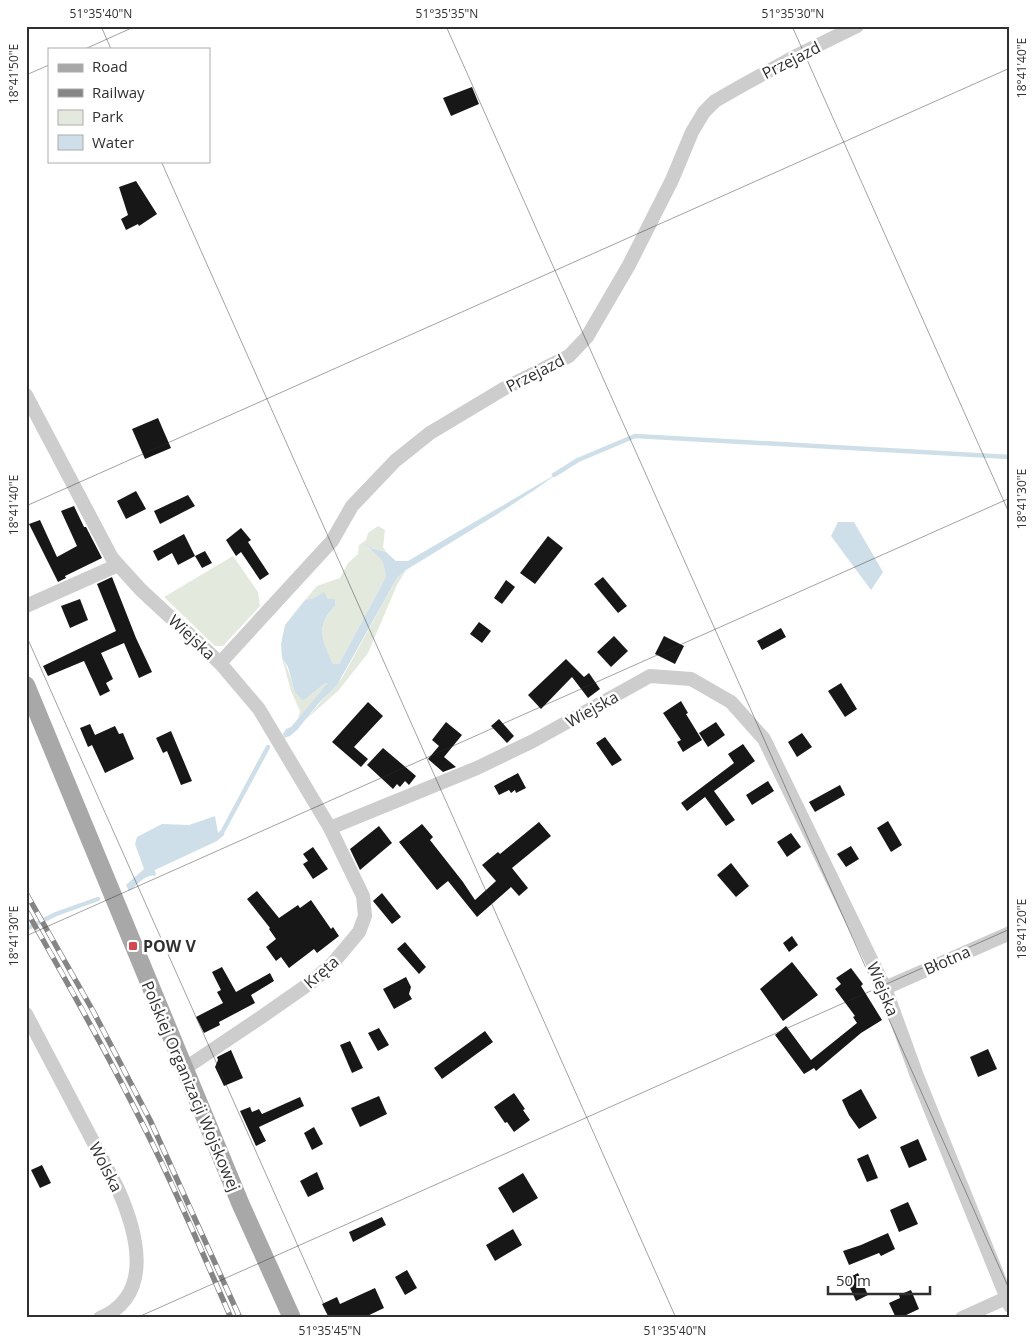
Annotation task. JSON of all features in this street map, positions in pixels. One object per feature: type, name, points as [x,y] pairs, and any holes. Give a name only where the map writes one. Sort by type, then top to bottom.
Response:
[{"type":"main road","name":"Polskiej Organizacji Wojskowej","points":[[26,685],[241,1205],[292,1318]]},
{"type":"street","name":"Przejazd","points":[[220,663],[332,541],[352,506],[396,461],[430,433],[505,388],[569,356],[587,337],[629,265],[672,180],[692,132],[704,112],[716,101],[743,85],[857,26]]},
{"type":"street","name":"Wiejska","points":[[26,395],[112,558],[141,590],[220,663],[259,709],[330,828],[477,768],[533,742],[650,676],[691,679],[731,702],[764,740],[885,988],[917,1076],[1008,1302]]},
{"type":"street","points":[[26,606],[118,565]]},
{"type":"street","name":"Kręta","points":[[184,1069],[313,981],[333,963],[360,932],[365,916],[363,896],[330,828]]},
{"type":"street","name":"Błotna","points":[[885,988],[1010,933]]},
{"type":"street","name":"Wolska","points":[[26,1014],[117,1187],[128,1212],[135,1235],[138,1256],[131,1289],[126,1299],[115,1311],[100,1318]]},
{"type":"street","points":[[962,1318],[1008,1302]]},
{"type":"green space","points":[[378,526],[385,530],[383,547],[386,552],[366,545],[380,556],[384,563],[386,577],[339,664],[333,664],[322,634],[325,621],[335,606],[323,593],[305,600],[317,586],[340,578],[348,563],[358,554],[359,545],[366,540],[368,533]]},
{"type":"green space","points":[[233,556],[258,592],[260,606],[223,646],[215,646],[164,597]]},
{"type":"green space","points":[[406,570],[397,585],[368,653],[338,691],[305,720],[342,678],[397,578]]},
{"type":"green space","points":[[282,658],[296,691],[303,701],[323,685],[329,683],[298,719],[300,711],[291,691]]},
{"type":"water","points":[[558,473],[496,515],[406,570],[397,578],[337,685],[318,704],[297,730],[284,738],[283,734],[286,729],[291,727],[328,683],[303,701],[295,692],[288,667],[282,658],[281,644],[285,625],[305,600],[314,598],[324,592],[328,599],[335,599],[335,606],[325,621],[322,634],[333,664],[339,664],[386,577],[381,560],[364,543],[371,548],[386,552],[396,561],[408,561]]},
{"type":"water","points":[[838,522],[854,522],[883,572],[871,590],[831,536]]},
{"type":"water","points":[[215,816],[218,833],[226,825],[224,835],[217,841],[155,870],[156,876],[148,876],[129,891],[126,885],[144,869],[135,844],[137,837],[162,824],[189,825]]},
{"type":"building","points":[[472,87],[479,104],[451,116],[443,98]]},
{"type":"building","points":[[136,181],[157,214],[139,226],[138,224],[126,230],[121,219],[128,215],[119,187]]},
{"type":"building","points":[[158,418],[171,448],[145,459],[132,429]]},
{"type":"building","points":[[136,491],[146,509],[126,519],[117,501]]},
{"type":"building","points":[[188,495],[195,506],[160,524],[154,511]]},
{"type":"building","points":[[74,506],[102,558],[65,576],[66,578],[58,582],[29,524],[40,520],[57,557],[77,546],[61,511]]},
{"type":"building","points":[[241,528],[251,540],[248,542],[269,574],[260,580],[241,552],[236,556],[226,540]]},
{"type":"building","points":[[184,534],[195,556],[178,565],[172,553],[158,561],[153,551]]},
{"type":"building","points":[[548,536],[563,548],[535,584],[520,573]]},
{"type":"building","points":[[205,551],[212,563],[202,568],[195,556]]},
{"type":"building","points":[[112,577],[136,638],[152,672],[139,678],[124,643],[101,653],[113,679],[106,683],[110,691],[100,696],[84,661],[48,676],[43,666],[116,631],[97,584]]},
{"type":"building","points":[[603,577],[627,606],[618,613],[594,584]]},
{"type":"building","points":[[506,580],[515,587],[502,604],[494,598]]},
{"type":"building","points":[[80,599],[88,620],[70,628],[61,606]]},
{"type":"building","points":[[479,622],[491,631],[482,643],[470,634]]},
{"type":"building","points":[[781,628],[786,637],[762,650],[757,641]]},
{"type":"building","points":[[614,636],[628,651],[611,667],[597,652]]},
{"type":"building","points":[[664,636],[684,646],[675,664],[655,654]]},
{"type":"building","points":[[566,659],[584,677],[589,673],[600,689],[588,698],[572,677],[541,709],[528,695]]},
{"type":"building","points":[[841,683],[857,709],[845,717],[828,691]]},
{"type":"building","points":[[681,701],[688,713],[686,714],[702,740],[683,752],[677,742],[681,740],[663,713]]},
{"type":"building","points":[[368,702],[383,716],[354,747],[368,759],[361,767],[332,742]]},
{"type":"building","points":[[499,719],[514,736],[507,743],[491,726]]},
{"type":"building","points":[[446,722],[462,735],[444,757],[456,767],[443,772],[428,759],[439,746],[432,740]]},
{"type":"building","points":[[716,722],[725,735],[708,747],[699,733]]},
{"type":"building","points":[[90,724],[95,735],[115,726],[119,734],[123,733],[134,759],[105,773],[92,745],[88,747],[80,728]]},
{"type":"building","points":[[171,731],[192,781],[181,785],[167,751],[163,753],[156,738]]},
{"type":"building","points":[[802,733],[812,747],[797,757],[788,742]]},
{"type":"building","points":[[605,737],[622,760],[612,766],[596,743]]},
{"type":"building","points":[[743,744],[755,761],[714,791],[735,820],[726,826],[705,797],[687,811],[681,803],[734,763],[728,754]]},
{"type":"building","points":[[383,748],[416,776],[409,785],[405,781],[400,787],[397,784],[393,789],[367,765]]},
{"type":"building","points":[[518,773],[526,788],[516,793],[515,790],[511,793],[509,790],[499,795],[494,786]]},
{"type":"building","points":[[768,781],[774,791],[752,805],[746,795]]},
{"type":"building","points":[[840,785],[845,795],[815,812],[809,802]]},
{"type":"building","points":[[888,821],[902,845],[891,852],[877,828]]},
{"type":"building","points":[[539,822],[551,836],[512,868],[528,888],[519,896],[511,887],[477,917],[448,881],[437,890],[399,842],[422,824],[433,837],[430,840],[475,900],[496,881],[482,865],[498,852],[500,854]]},
{"type":"building","points":[[379,826],[392,843],[360,870],[350,849]]},
{"type":"building","points":[[791,833],[801,847],[787,857],[777,842]]},
{"type":"building","points":[[851,846],[859,859],[846,867],[837,854]]},
{"type":"building","points":[[313,847],[328,869],[313,879],[303,864],[308,861],[303,854]]},
{"type":"building","points":[[731,863],[749,886],[736,897],[717,875]]},
{"type":"building","points":[[257,891],[279,918],[298,905],[300,908],[311,900],[331,929],[333,927],[339,936],[317,953],[314,949],[289,968],[281,957],[276,961],[266,947],[276,939],[270,928],[247,899]]},
{"type":"building","points":[[382,893],[401,917],[392,924],[373,901]]},
{"type":"building","points":[[792,936],[798,945],[789,952],[783,943]]},
{"type":"building","points":[[405,942],[426,967],[419,974],[397,949]]},
{"type":"building","points":[[792,962],[818,995],[783,1021],[760,989]]},
{"type":"building","points":[[222,967],[236,992],[270,973],[274,981],[251,995],[255,1003],[219,1022],[220,1025],[204,1033],[196,1017],[223,1003],[217,992],[221,990],[212,972]]},
{"type":"building","points":[[851,968],[863,984],[861,986],[882,1020],[861,1033],[816,1071],[814,1068],[804,1074],[775,1035],[786,1026],[811,1060],[857,1023],[853,1017],[855,1016],[835,989],[841,984],[836,978]]},
{"type":"building","points":[[406,977],[411,987],[409,994],[412,999],[394,1009],[383,989]]},
{"type":"building","points":[[379,1028],[389,1045],[378,1051],[368,1033]]},
{"type":"building","points":[[485,1031],[493,1042],[442,1079],[434,1068]]},
{"type":"building","points":[[350,1041],[363,1068],[352,1073],[340,1045]]},
{"type":"building","points":[[988,1049],[997,1069],[978,1077],[970,1057]]},
{"type":"building","points":[[231,1050],[243,1078],[224,1086],[215,1067],[218,1060],[217,1057]]},
{"type":"building","points":[[861,1089],[877,1118],[859,1129],[849,1115],[842,1100]]},
{"type":"building","points":[[514,1093],[530,1120],[514,1132],[494,1107]]},
{"type":"building","points":[[379,1096],[387,1114],[360,1127],[351,1108]]},
{"type":"building","points":[[300,1097],[304,1106],[259,1127],[266,1141],[256,1146],[240,1111],[250,1107],[252,1112],[259,1109],[262,1114]]},
{"type":"building","points":[[314,1127],[323,1144],[312,1150],[304,1133]]},
{"type":"building","points":[[918,1139],[927,1160],[909,1168],[900,1147]]},
{"type":"building","points":[[868,1154],[878,1178],[867,1182],[857,1159]]},
{"type":"building","points":[[42,1165],[51,1183],[40,1188],[31,1170]]},
{"type":"building","points":[[317,1172],[324,1189],[308,1197],[300,1181]]},
{"type":"building","points":[[523,1173],[538,1198],[513,1213],[498,1188]]},
{"type":"building","points":[[908,1202],[918,1224],[899,1232],[890,1210]]},
{"type":"building","points":[[382,1217],[386,1225],[353,1242],[349,1232]]},
{"type":"building","points":[[513,1229],[522,1245],[495,1261],[486,1245]]},
{"type":"building","points":[[888,1233],[895,1249],[881,1256],[879,1253],[849,1265],[843,1251]]},
{"type":"building","points":[[407,1270],[417,1288],[405,1295],[395,1277]]},
{"type":"building","points":[[858,1273],[868,1295],[856,1301],[846,1279]]},
{"type":"building","points":[[375,1288],[384,1308],[363,1318],[329,1318],[322,1304],[337,1297],[340,1304]]},
{"type":"building","points":[[911,1290],[919,1309],[896,1318],[889,1303],[900,1298],[899,1295]]},
{"type":"waterway","points":[[554,475],[578,460],[635,436],[1010,457]]},
{"type":"waterway","points":[[224,829],[268,747]]},
{"type":"waterway","points":[[26,929],[56,914],[98,899]]},
{"type":"railway","points":[[26,893],[93,1011],[150,1120],[240,1318]]},
{"type":"railway","points":[[26,910],[99,1041],[153,1145],[231,1318]]},
{"type":"place","name":"POW V","points":[[133,946]]}]
